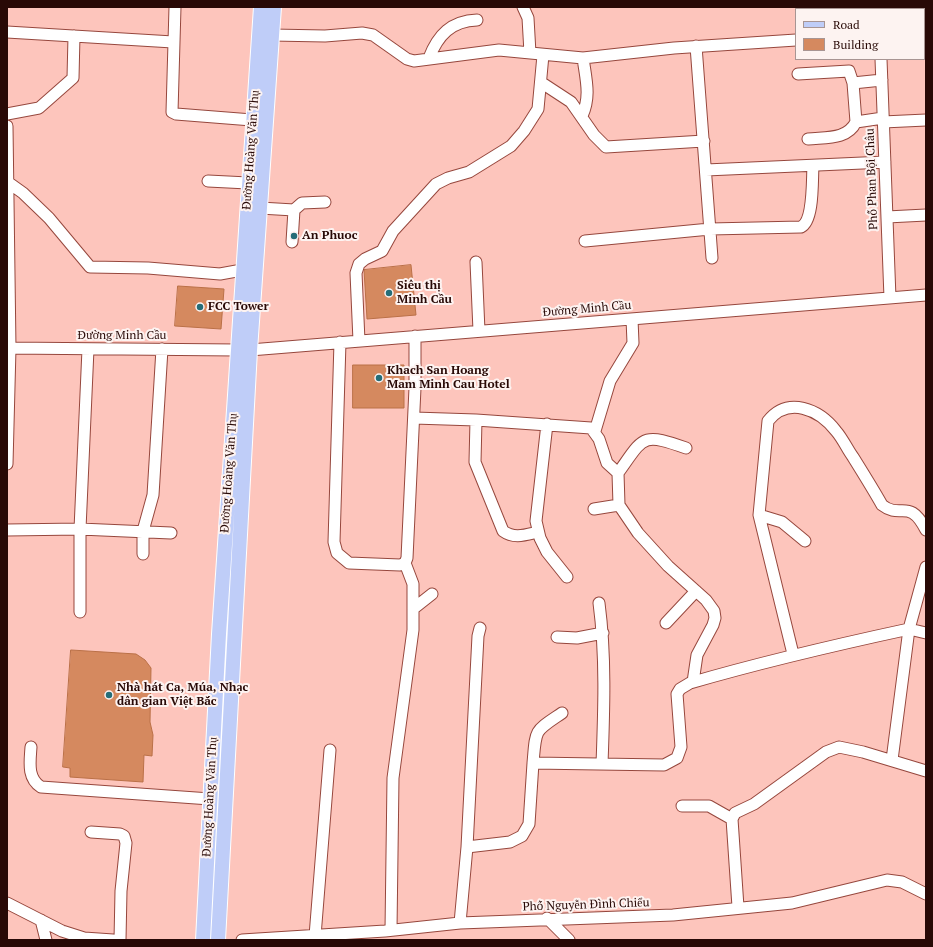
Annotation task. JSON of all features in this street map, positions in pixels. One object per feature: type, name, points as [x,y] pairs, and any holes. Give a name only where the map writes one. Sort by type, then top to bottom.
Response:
[{"type":"main road","name":"Đường Hoàng Văn Thụ","points":[[203,940],[219,634],[243,350],[260,208],[257,114],[261,7]]},
{"type":"main road","name":"Đường Hoàng Văn Thụ","points":[[218,940],[234,635],[243,350],[242,270],[248,183],[257,114],[272,35],[274,7]]},
{"type":"main road","points":[[219,634],[234,635]]},
{"type":"street","points":[[175,7],[172,112],[176,114],[257,114]]},
{"type":"street","points":[[523,7],[528,18],[530,53]]},
{"type":"street","points":[[429,58],[434,44],[442,34],[451,27],[465,21],[477,20]]},
{"type":"street","points":[[7,32],[173,42]]},
{"type":"street","points":[[272,35],[318,36],[362,33],[373,35],[407,59],[414,61],[499,50],[583,58],[696,46],[795,40]]},
{"type":"street","points":[[7,114],[39,108],[73,78],[74,36]]},
{"type":"street","points":[[696,46],[712,258]]},
{"type":"street","points":[[359,341],[356,273],[359,264],[365,259],[382,251],[393,231],[436,184],[448,178],[469,172],[511,146],[524,131],[538,109],[542,83],[543,55]]},
{"type":"street","points":[[582,116],[587,104],[588,89],[583,58]]},
{"type":"street","name":"Phố Phan Bội Châu","points":[[881,60],[890,298]]},
{"type":"street","points":[[798,74],[849,71],[853,83],[856,122],[849,133],[843,135],[808,138]]},
{"type":"street","points":[[853,83],[882,80]]},
{"type":"street","points":[[542,83],[571,102],[594,135],[606,146],[704,141]]},
{"type":"street","points":[[856,122],[883,120],[926,120]]},
{"type":"street","points":[[7,126],[9,183],[7,464]]},
{"type":"street","points":[[706,170],[885,162]]},
{"type":"street","points":[[585,241],[710,229],[801,227],[805,225],[810,216],[813,166]]},
{"type":"street","points":[[208,181],[248,183]]},
{"type":"street","points":[[9,183],[23,193],[49,218],[90,267],[148,268],[220,274],[242,270]]},
{"type":"street","points":[[260,208],[294,210],[302,203],[325,202]]},
{"type":"street","points":[[292,242],[294,210]]},
{"type":"street","points":[[887,217],[926,215]]},
{"type":"street","points":[[476,262],[480,331]]},
{"type":"street","name":"Đường Minh Cầu","points":[[8,348],[243,350],[926,295]]},
{"type":"street","points":[[595,432],[610,381],[633,342],[632,319]]},
{"type":"street","points":[[405,563],[408,558],[414,418],[415,336]]},
{"type":"street","points":[[340,342],[334,542],[337,553],[349,563],[405,563]]},
{"type":"street","points":[[80,612],[80,529],[88,349]]},
{"type":"street","points":[[143,554],[144,531],[153,495],[162,349]]},
{"type":"street","points":[[793,654],[759,515],[768,421],[779,411],[792,407],[805,408],[818,414],[836,430],[882,505],[887,509],[913,512],[918,515],[926,530]]},
{"type":"street","points":[[414,418],[547,424],[591,428],[599,439],[607,463],[618,473]]},
{"type":"street","points":[[476,420],[476,462],[503,530],[510,536],[538,532]]},
{"type":"street","points":[[547,424],[536,521],[540,538],[548,552],[567,577]]},
{"type":"street","points":[[686,448],[663,440],[649,439],[641,442],[618,473],[619,505],[638,533],[668,566],[696,591],[714,611],[715,618],[697,655],[693,682]]},
{"type":"street","points":[[594,509],[619,505]]},
{"type":"street","points":[[759,515],[782,522],[805,541]]},
{"type":"street","points":[[7,530],[80,529],[171,533]]},
{"type":"street","points":[[392,930],[393,778],[413,630],[413,584],[405,563]]},
{"type":"street","points":[[892,760],[909,629],[926,567]]},
{"type":"street","points":[[666,623],[696,591]]},
{"type":"street","points":[[413,609],[432,594]]},
{"type":"street","points":[[599,603],[603,633],[605,681],[602,764]]},
{"type":"street","points":[[460,923],[467,847],[478,636],[480,628]]},
{"type":"street","points":[[533,762],[664,765],[677,758],[681,747],[677,694],[680,688],[693,682],[768,663],[793,654],[909,629],[926,633]]},
{"type":"street","points":[[557,637],[577,638],[603,633]]},
{"type":"street","points":[[467,847],[510,842],[522,836],[529,824],[535,739],[538,729],[562,713]]},
{"type":"street","points":[[738,907],[732,820],[735,813],[754,804],[826,752],[839,747],[892,760],[926,771]]},
{"type":"street","points":[[31,748],[30,770],[32,778],[35,784],[41,787],[210,799]]},
{"type":"street","points":[[315,936],[330,750]]},
{"type":"street","points":[[682,806],[708,806],[732,820]]},
{"type":"street","points":[[91,832],[120,834],[124,836],[126,843],[121,891],[120,940]]},
{"type":"street","name":"Phố Nguyễn Đình Chiểu","points":[[242,940],[392,930],[460,923],[547,918],[673,914],[792,903],[887,880],[902,882],[926,894]]},
{"type":"street","points":[[7,903],[62,931],[84,938],[113,940]]},
{"type":"street","points":[[547,918],[569,940]]},
{"type":"street","points":[[41,920],[46,940]]},
{"type":"building","name":"Siêu thị Minh Cầu","points":[[411,265],[416,315],[367,319],[364,270]]},
{"type":"building","name":"FCC Tower","points":[[178,286],[224,289],[221,329],[175,326]]},
{"type":"building","name":"Khach San Hoang Mam Minh Cau Hotel","points":[[353,365],[404,365],[404,408],[353,408]]},
{"type":"building","name":"Nhà hát Ca, Múa, Nhạc dân gian Việt Bắc","points":[[71,650],[136,654],[145,660],[151,668],[150,722],[153,735],[152,756],[144,755],[143,782],[70,777],[70,768],[63,767]]},
{"type":"place","name":"An Phuoc","points":[[294,236]]},
{"type":"place","name":"Siêu thị Minh Cầu","points":[[389,293]]},
{"type":"place","name":"FCC Tower","points":[[200,307]]},
{"type":"place","name":"Khach San Hoang Mam Minh Cau Hotel","points":[[379,378]]},
{"type":"place","name":"Nhà hát Ca, Múa, Nhạc dân gian Việt Bắc","points":[[109,695]]}]
